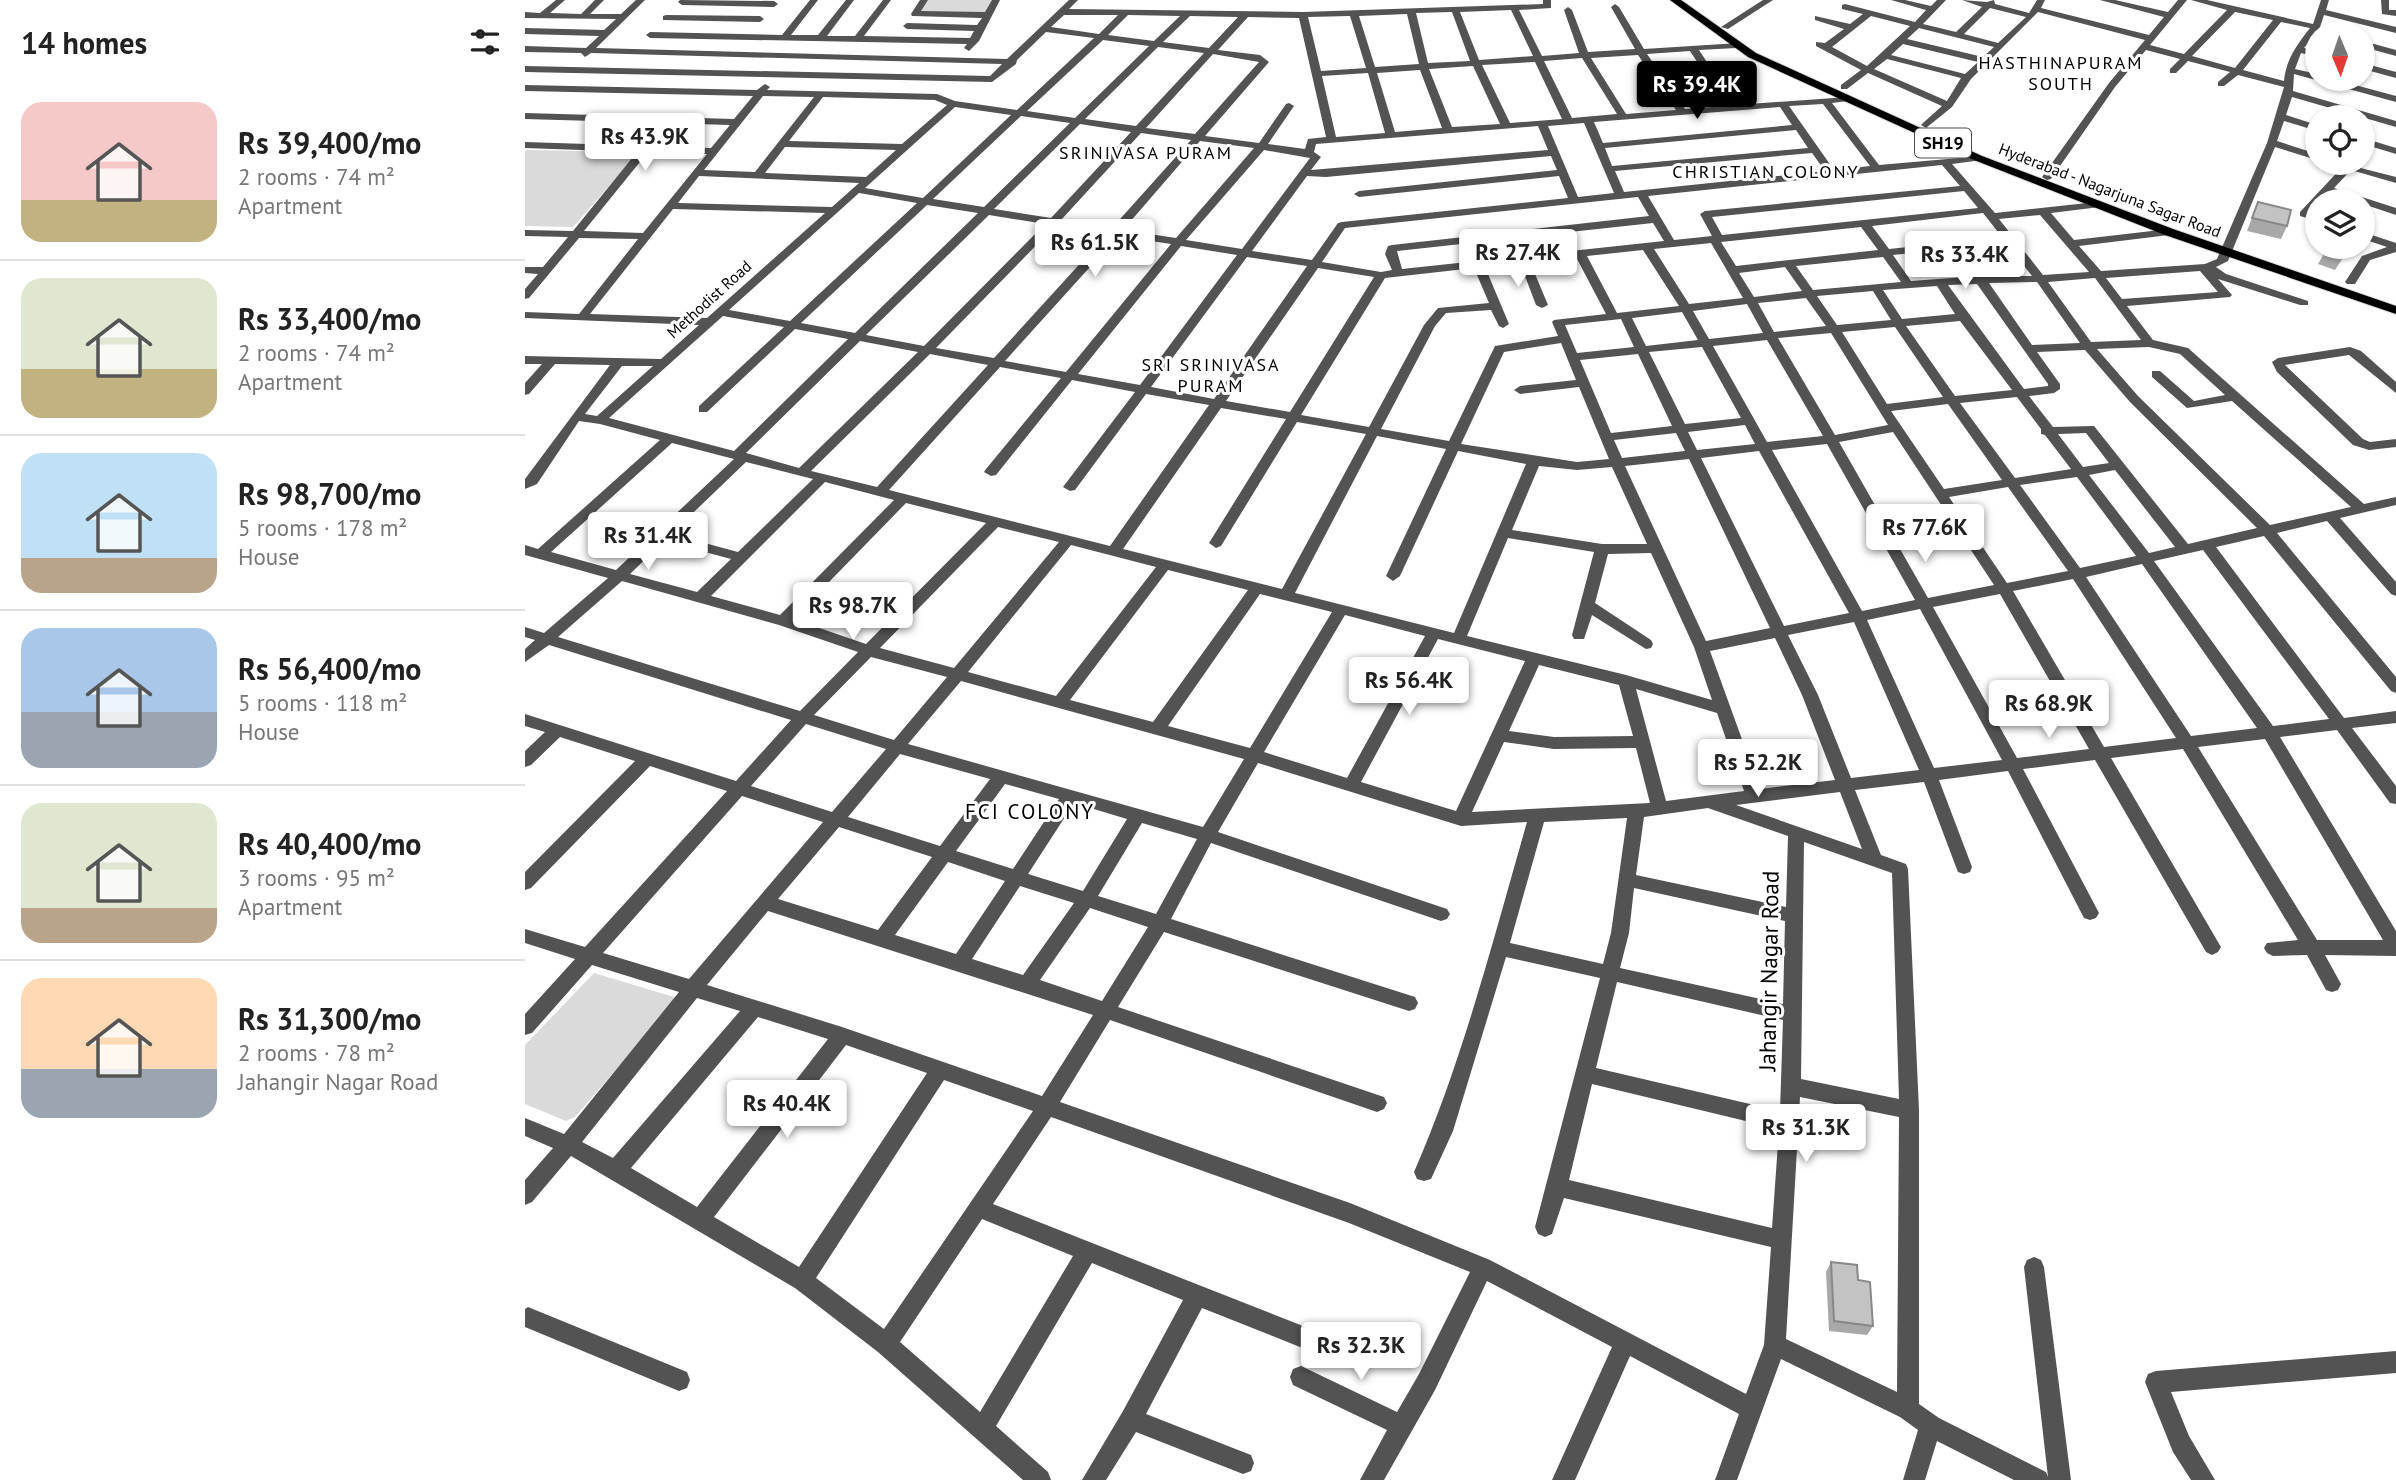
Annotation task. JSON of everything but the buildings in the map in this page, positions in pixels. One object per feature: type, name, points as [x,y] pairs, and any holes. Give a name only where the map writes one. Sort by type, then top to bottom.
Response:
[{"type":"main road","name":"Hyderabad - Nagarjuna Sagar Road","points":[[1675,0],[1736,45],[1844,93],[2047,177],[2396,310]]},
{"type":"main road","name":"Hyderabad - Nagarjuna Sagar Road","points":[[1689,0],[1764,52],[1978,158],[2169,232],[2351,282],[2396,299]]},
{"type":"street","points":[[543,15],[561,0]]},
{"type":"street","points":[[583,16],[600,0]]},
{"type":"street","points":[[534,103],[641,0]]},
{"type":"street","points":[[785,37],[814,0]]},
{"type":"street","points":[[821,37],[850,0]]},
{"type":"street","points":[[857,38],[887,0]]},
{"type":"street","points":[[886,57],[924,0]]},
{"type":"street","points":[[937,97],[974,41],[996,0]]},
{"type":"street","points":[[525,69],[992,79],[1013,62],[1074,0]]},
{"type":"street","points":[[1274,0],[1272,15],[1275,27]]},
{"type":"street","points":[[1062,12],[1303,15],[1411,11],[1439,5],[1455,9],[1548,6],[1547,0]]},
{"type":"street","points":[[1725,27],[1769,0]]},
{"type":"street","points":[[1895,0],[1931,9]]},
{"type":"street","points":[[1308,153],[1312,141],[1826,101],[1844,93],[1866,69],[1885,56],[1942,0]]},
{"type":"street","points":[[1966,0],[2036,8],[2396,124]]},
{"type":"street","points":[[2104,0],[2168,15]]},
{"type":"street","points":[[2047,177],[2146,42],[2182,0]]},
{"type":"street","points":[[2195,0],[2207,1],[2232,10],[2258,11],[2305,28]]},
{"type":"street","points":[[2318,21],[2325,0]]},
{"type":"street","points":[[2385,0],[2385,12],[2396,13]]},
{"type":"street","points":[[635,51],[684,1],[776,2]]},
{"type":"street","points":[[731,53],[776,2]]},
{"type":"street","points":[[1958,35],[1991,3]]},
{"type":"street","points":[[1845,6],[2001,46]]},
{"type":"street","points":[[1615,7],[1641,52],[1682,112]]},
{"type":"street","points":[[1514,8],[1568,120]]},
{"type":"street","points":[[1926,125],[1949,105],[1966,77],[1986,61],[2036,8]]},
{"type":"street","points":[[1455,9],[1475,63],[1506,125]]},
{"type":"street","points":[[1567,10],[1585,55],[1623,116]]},
{"type":"street","points":[[2173,71],[2232,10]]},
{"type":"street","points":[[1411,11],[1424,67],[1448,130]]},
{"type":"street","points":[[2320,11],[2396,30]]},
{"type":"street","points":[[703,409],[928,202],[1126,13]]},
{"type":"street","points":[[1354,13],[1369,71],[1391,135]]},
{"type":"street","points":[[1870,13],[1852,28],[1821,45],[1866,69],[1949,105]]},
{"type":"street","points":[[915,14],[987,15]]},
{"type":"street","points":[[525,15],[623,17]]},
{"type":"street","points":[[525,657],[661,536],[1185,15]]},
{"type":"street","points":[[1303,15],[1332,139]]},
{"type":"street","points":[[802,472],[1053,222],[1244,16]]},
{"type":"street","points":[[666,18],[760,19]]},
{"type":"street","points":[[1818,18],[1852,28]]},
{"type":"street","points":[[2221,84],[2237,71],[2279,19]]},
{"type":"street","points":[[907,26],[979,28]]},
{"type":"street","points":[[880,492],[1264,62],[1044,29]]},
{"type":"street","points":[[525,31],[606,33]]},
{"type":"street","points":[[650,35],[974,41]]},
{"type":"street","points":[[1899,40],[1986,61]]},
{"type":"street","points":[[1754,796],[1701,648],[1617,463],[1558,323],[1908,284],[1980,279],[2040,279],[2205,267],[2222,261],[2272,143],[2288,89],[2290,70],[2298,48],[2305,41]]},
{"type":"street","points":[[1315,74],[1736,45]]},
{"type":"street","points":[[2375,47],[2396,53]]},
{"type":"street","points":[[1693,48],[1731,108]]},
{"type":"street","points":[[2298,48],[2305,50]]},
{"type":"street","points":[[525,49],[1013,62]]},
{"type":"street","points":[[582,317],[789,54]]},
{"type":"street","points":[[1885,56],[1966,77]]},
{"type":"street","points":[[2375,69],[2396,75]]},
{"type":"street","points":[[2290,70],[2305,74]]},
{"type":"street","points":[[525,88],[534,103]]},
{"type":"street","points":[[2367,91],[2396,99]]},
{"type":"street","points":[[534,103],[760,93],[937,97],[953,104],[1308,153],[1315,157],[1315,161],[1069,487]]},
{"type":"street","points":[[758,175],[821,94]]},
{"type":"street","points":[[1826,101],[1877,169]]},
{"type":"street","points":[[534,103],[737,122]]},
{"type":"street","name":"Methodist Road","points":[[600,420],[953,104]]},
{"type":"street","points":[[1783,104],[1831,173]]},
{"type":"street","points":[[991,472],[1178,243],[1261,147],[1289,106]]},
{"type":"street","points":[[2281,117],[2305,124]]},
{"type":"street","points":[[1587,118],[1620,195]]},
{"type":"street","points":[[1541,122],[1574,199]]},
{"type":"street","points":[[1598,146],[1798,127]]},
{"type":"street","points":[[2272,143],[2305,153]]},
{"type":"street","points":[[781,144],[905,147]]},
{"type":"street","points":[[525,145],[714,151]]},
{"type":"street","points":[[2375,145],[2396,151]]},
{"type":"street","points":[[525,296],[645,149]]},
{"type":"street","points":[[1608,169],[1814,150]]},
{"type":"street","points":[[1306,173],[1326,174],[1553,153]]},
{"type":"street","points":[[1696,201],[1831,173],[1978,158]]},
{"type":"street","points":[[1945,162],[2011,239],[2088,346],[2134,399],[2268,531],[2396,687]]},
{"type":"street","points":[[697,173],[868,180]]},
{"type":"street","points":[[1359,194],[1562,173]]},
{"type":"street","points":[[2375,174],[2396,180]]},
{"type":"street","points":[[2328,189],[2336,175]]},
{"type":"street","points":[[1114,551],[1342,225],[1641,193],[1696,201],[1966,188]]},
{"type":"street","points":[[856,190],[1381,275],[1865,223],[2096,205]]},
{"type":"street","points":[[1641,193],[1671,244]]},
{"type":"street","points":[[1696,201],[1732,270],[1773,336],[2014,762],[2090,913]]},
{"type":"street","points":[[2375,205],[2396,212]]},
{"type":"street","points":[[672,206],[835,210]]},
{"type":"street","points":[[2043,211],[2121,303],[2149,343]]},
{"type":"street","points":[[1399,275],[1390,250],[1399,247],[1656,219]]},
{"type":"street","points":[[1865,223],[1908,284]]},
{"type":"street","points":[[2072,244],[2169,232]]},
{"type":"street","points":[[525,233],[647,236]]},
{"type":"street","points":[[1732,270],[2011,239]]},
{"type":"street","points":[[2375,239],[2396,247]]},
{"type":"street","points":[[1647,247],[1687,310],[1858,616],[1930,777],[1964,867]]},
{"type":"street","points":[[2351,282],[2366,258],[2396,247]]},
{"type":"street","points":[[1580,254],[1643,350],[1679,429],[1780,630],[1847,787],[1874,859]]},
{"type":"street","points":[[1524,260],[1542,305]]},
{"type":"street","points":[[1788,263],[2004,589],[2102,752],[2212,947]]},
{"type":"street","points":[[1479,266],[1503,324]]},
{"type":"street","points":[[2205,267],[2223,276],[2304,303]]},
{"type":"street","points":[[2121,303],[2226,295],[2205,267]]},
{"type":"street","points":[[525,270],[546,271]]},
{"type":"street","points":[[1216,542],[1381,275]]},
{"type":"street","points":[[1882,408],[2055,387],[1980,279]]},
{"type":"street","points":[[1940,282],[2018,393],[2145,558],[2270,734],[2396,947]]},
{"type":"street","points":[[1876,287],[1949,400],[2077,574],[2186,741],[2332,984]]},
{"type":"street","points":[[1286,596],[1430,325],[1442,310],[1495,306]]},
{"type":"street","points":[[525,315],[715,317],[792,325],[1534,461],[1577,466],[1832,439],[1896,428]]},
{"type":"street","points":[[1573,357],[1963,317]]},
{"type":"street","points":[[1393,576],[1499,349],[1565,339]]},
{"type":"street","points":[[2029,349],[2149,343],[2184,351],[2360,508]]},
{"type":"street","points":[[2396,389],[2357,354],[2350,351],[2278,362],[2281,369],[2357,442],[2369,446],[2396,443]]},
{"type":"street","points":[[525,360],[663,363]]},
{"type":"street","points":[[525,391],[551,361]]},
{"type":"street","points":[[525,485],[533,481],[576,417],[619,362]]},
{"type":"street","points":[[2156,374],[2191,405],[2237,396]]},
{"type":"street","points":[[1520,390],[1584,383]]},
{"type":"street","points":[[576,417],[600,420],[1114,551],[1163,566],[1459,637],[1723,709]]},
{"type":"street","points":[[1606,437],[1747,421]]},
{"type":"street","points":[[2046,430],[2089,429],[2184,549]]},
{"type":"street","points":[[542,554],[670,438]]},
{"type":"street","points":[[1459,637],[1534,461]]},
{"type":"street","points":[[1939,494],[2117,466]]},
{"type":"street","points":[[700,598],[822,477]]},
{"type":"street","points":[[783,621],[903,498]]},
{"type":"street","points":[[1701,648],[1780,630],[2077,574],[2360,508],[2394,504]]},
{"type":"street","points":[[2329,515],[2396,592]]},
{"type":"street","points":[[525,1027],[803,717],[995,522]]},
{"type":"street","points":[[1504,533],[1602,550],[1656,548]]},
{"type":"street","points":[[661,536],[741,557]]},
{"type":"street","points":[[525,1195],[569,1145],[695,987],[961,673],[1068,540]]},
{"type":"street","points":[[2206,544],[2396,798]]},
{"type":"street","points":[[525,550],[783,621],[870,651],[961,673],[1253,755],[1461,819],[1660,809],[1930,777],[2014,762],[2186,741],[2270,734],[2396,717]]},
{"type":"street","points":[[1579,635],[1602,550]]},
{"type":"street","points":[[1060,701],[1163,566]]},
{"type":"street","points":[[1157,729],[1256,589]]},
{"type":"street","points":[[1587,605],[1646,644]]},
{"type":"street","points":[[886,1344],[1045,1109],[1160,923],[1253,755],[1342,608]]},
{"type":"street","points":[[525,632],[898,747],[1207,835],[1441,914]]},
{"type":"street","points":[[1351,785],[1434,632]]},
{"type":"street","points":[[1461,819],[1534,658]]},
{"type":"street","points":[[1626,681],[1660,809]]},
{"type":"street","points":[[525,720],[1409,1003]]},
{"type":"street","points":[[525,761],[557,731]]},
{"type":"street","points":[[1499,735],[1554,743],[1642,742]]},
{"type":"street","points":[[525,883],[646,760]]},
{"type":"street","points":[[882,939],[1002,775]]},
{"type":"street","points":[[960,963],[1015,875],[1070,796]]},
{"type":"street","points":[[1708,802],[1900,869],[1909,1110],[1908,1409]]},
{"type":"street","points":[[1545,1227],[1610,972],[1629,880],[1636,811]]},
{"type":"street","points":[[1027,984],[1087,899],[1138,815]]},
{"type":"street","points":[[1425,1172],[1443,1131],[1500,948],[1537,817]]},
{"type":"street","name":"Jahangir Nagar Road","points":[[1726,1480],[1775,1345],[1791,1086],[1796,831]]},
{"type":"street","points":[[1629,880],[1794,916]]},
{"type":"street","points":[[766,903],[1027,984],[1377,1103]]},
{"type":"street","points":[[525,936],[842,1035],[1045,1109],[1350,1213],[1483,1267],[1752,1409]]},
{"type":"street","points":[[2273,948],[2396,947]]},
{"type":"street","points":[[1500,948],[1791,1014]]},
{"type":"street","points":[[616,1170],[755,1007]]},
{"type":"street","points":[[699,1220],[842,1035]]},
{"type":"street","points":[[802,1281],[940,1070]]},
{"type":"street","points":[[1585,1074],[1787,1122]]},
{"type":"street","points":[[1791,1086],[1909,1110]]},
{"type":"street","points":[[525,1127],[569,1145],[616,1170],[802,1281],[886,1344],[1040,1480]]},
{"type":"street","points":[[1557,1187],[1782,1240]]},
{"type":"street","points":[[978,1208],[1300,1336]]},
{"type":"street","points":[[982,1429],[1086,1253]]},
{"type":"street","points":[[1371,1480],[1402,1426],[1483,1267]]},
{"type":"street","points":[[2034,1267],[2060,1480]]},
{"type":"street","points":[[1093,1480],[1131,1419],[1198,1294]]},
{"type":"street","points":[[526,1319],[679,1380]]},
{"type":"street","points":[[1563,1480],[1625,1343]]},
{"type":"street","points":[[1775,1345],[1908,1409],[1931,1426],[2038,1480]]},
{"type":"street","points":[[2204,1480],[2181,1444],[2156,1382],[2396,1362]]},
{"type":"street","points":[[1301,1377],[1402,1426]]},
{"type":"street","points":[[1131,1419],[1243,1463]]},
{"type":"street","points":[[1914,1480],[1931,1426]]},
{"type":"shaded area","points":[[928,0],[994,0],[985,13],[918,12]]},
{"type":"shaded area","points":[[525,150],[639,152],[573,227],[525,226]]},
{"type":"shaded area","points":[[594,973],[674,997],[671,1006],[575,1117],[566,1121],[525,1104],[525,1045]]},
{"type":"district","name":"HASTHINAPURAM SOUTH","points":[[2061,73]]},
{"type":"district","name":"SRINIVASA PURAM","points":[[1146,153]]},
{"type":"district","name":"CHRISTIAN COLONY","points":[[1766,172]]},
{"type":"district","name":"SRI SRINIVASA PURAM","points":[[1211,375]]},
{"type":"district","name":"FCI COLONY","points":[[1030,812]]}]
